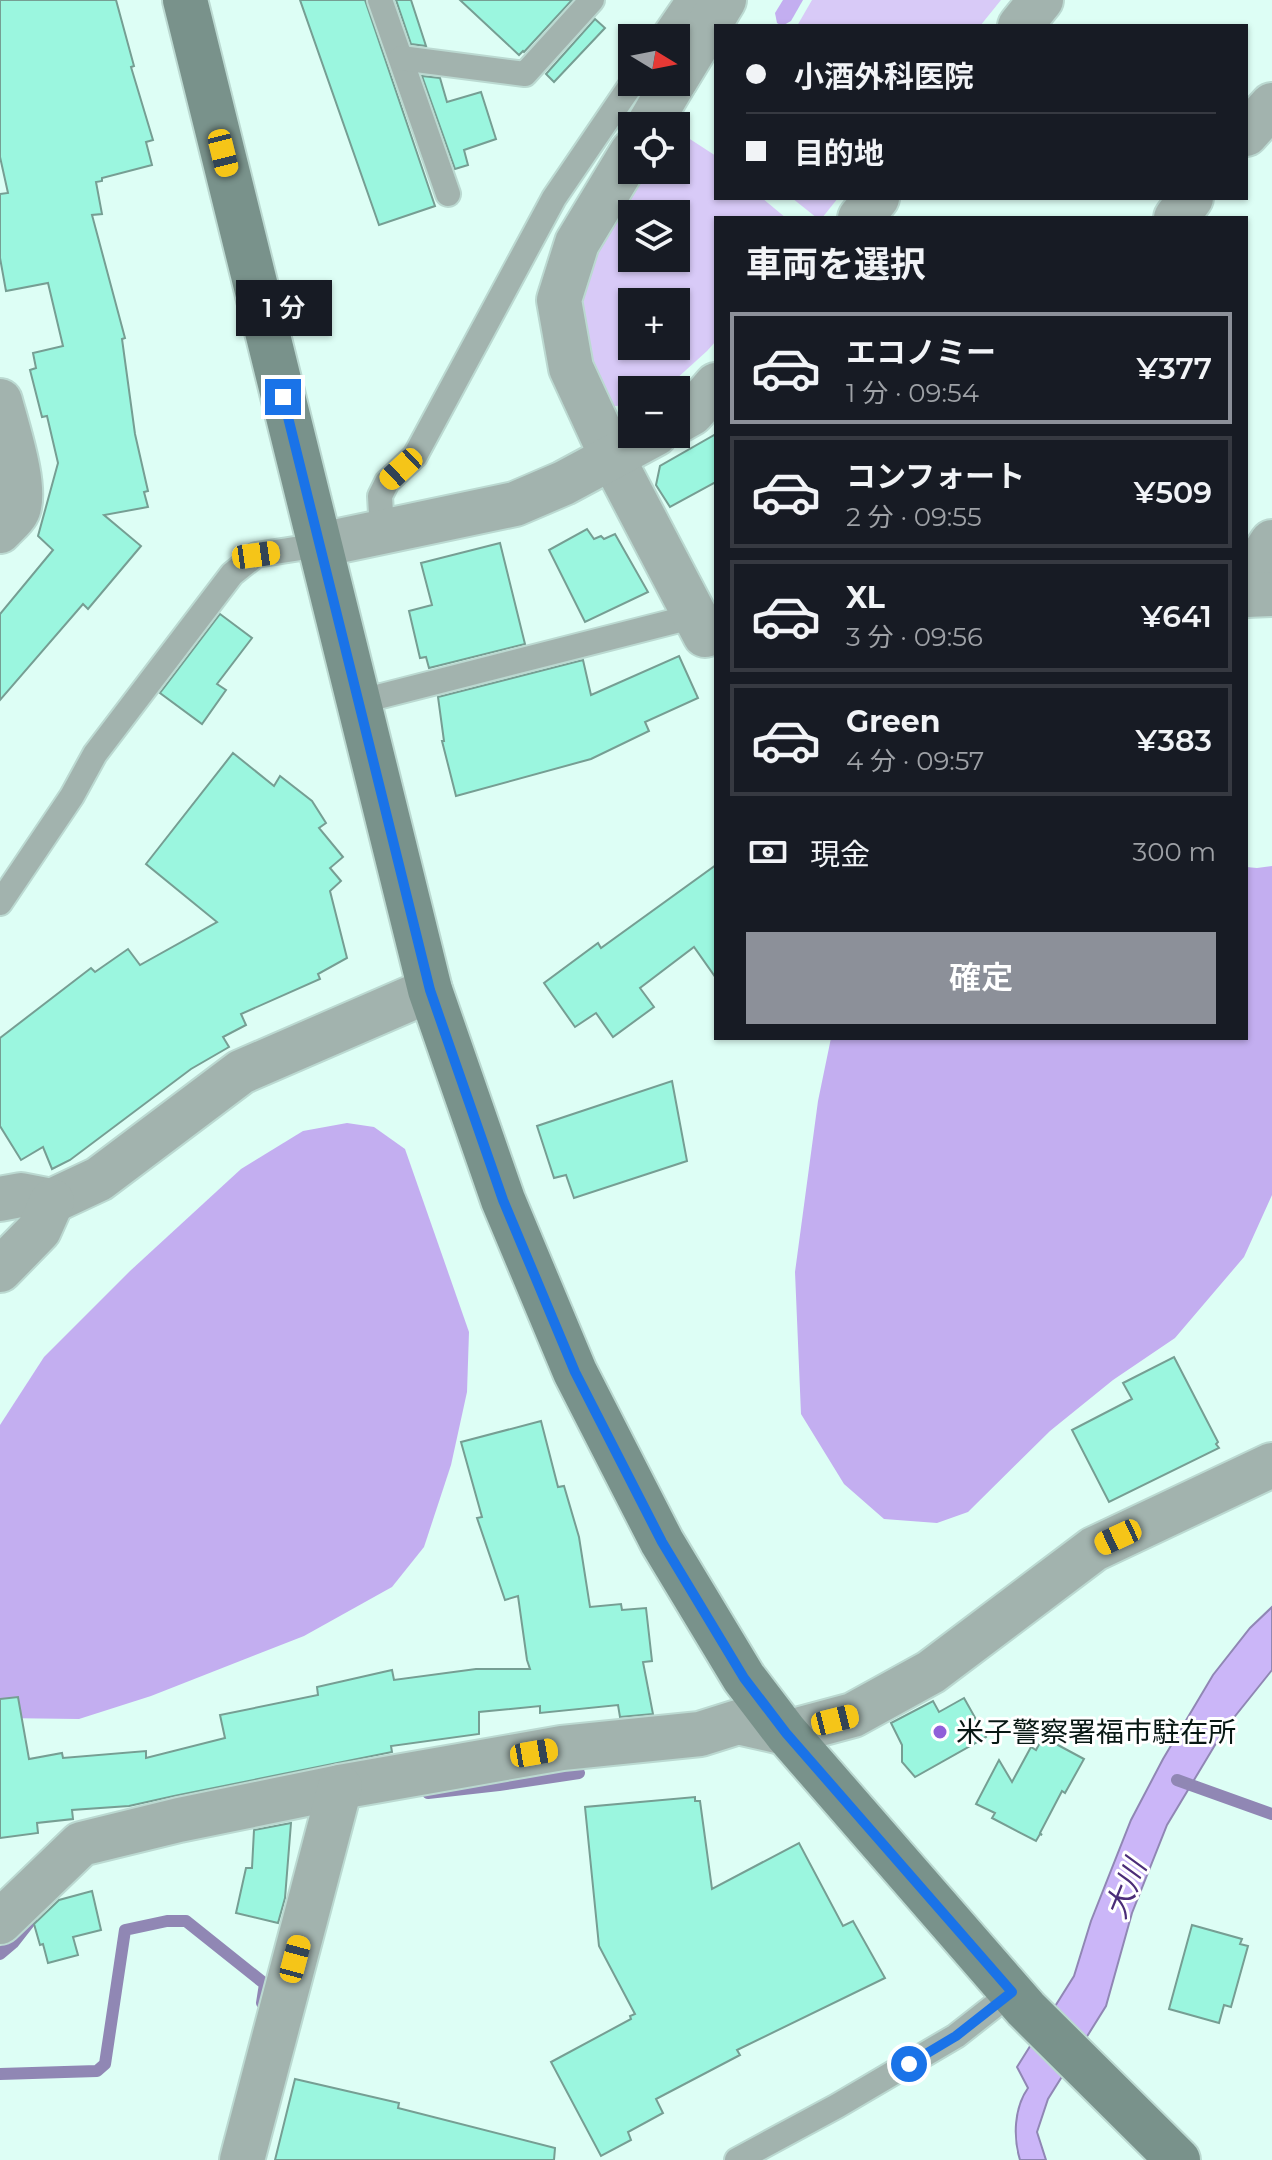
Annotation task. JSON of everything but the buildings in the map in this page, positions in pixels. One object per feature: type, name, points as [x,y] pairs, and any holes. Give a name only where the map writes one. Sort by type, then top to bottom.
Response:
[{"type":"street","points":[[185,0],[430,990],[503,1200],[575,1372],[662,1542],[744,1678],[786,1733],[1019,2001],[1178,2160]]},
{"type":"street","points":[[690,56],[724,0]]},
{"type":"street","points":[[1248,132],[1272,105]]},
{"type":"street","points":[[618,175],[577,243],[559,300],[571,368],[612,457],[706,623]]},
{"type":"street","points":[[862,216],[875,200]]},
{"type":"street","points":[[690,414],[714,387]]},
{"type":"street","points":[[0,401],[20,481],[21,501],[18,512],[0,531]]},
{"type":"street","points":[[320,545],[515,504],[564,483],[629,448]]},
{"type":"street","points":[[1248,566],[1261,559],[1272,542]]},
{"type":"street","points":[[1248,595],[1272,594]]},
{"type":"street","points":[[3,1189],[52,1201],[99,1179],[241,1072],[430,990]]},
{"type":"street","points":[[0,1270],[39,1230],[52,1201]]},
{"type":"street","points":[[0,1922],[81,1844],[179,1820],[340,1787],[562,1748],[700,1734],[738,1722],[786,1733],[853,1715],[931,1672],[1094,1549],[1272,1465]]},
{"type":"street","points":[[242,2160],[340,1787]]},
{"type":"lane","points":[[380,0],[448,194]]},
{"type":"lane","points":[[401,58],[525,74],[592,0]]},
{"type":"lane","points":[[672,24],[688,0]]},
{"type":"lane","points":[[382,531],[380,496],[387,482],[415,456],[554,198],[623,96]]},
{"type":"lane","points":[[0,903],[72,796],[95,754],[232,574],[256,555],[320,545]]},
{"type":"lane","points":[[358,702],[706,623]]},
{"type":"lane","points":[[737,2160],[1019,2001]]},
{"type":"shaded area","points":[[783,0],[803,0],[791,21],[786,24],[777,23],[775,13]]},
{"type":"shaded area","points":[[812,0],[1001,0],[982,24],[798,24]]},
{"type":"shaded area","points":[[690,139],[714,155],[714,200],[764,200],[784,216],[714,216],[714,343],[679,376],[618,376],[618,406],[611,407],[583,349],[577,321],[586,270],[618,216],[618,272],[690,272],[690,200],[627,200],[637,184],[690,184]]},
{"type":"shaded area","points":[[794,200],[836,200],[824,216],[814,216]]},
{"type":"shaded area","points":[[1272,866],[1272,1195],[1244,1257],[1175,1338],[1113,1380],[1050,1431],[968,1512],[937,1523],[884,1519],[844,1484],[801,1414],[795,1272],[818,1101],[831,1040],[1248,1040],[1248,867]]},
{"type":"shaded area","points":[[347,1123],[374,1127],[405,1149],[469,1332],[467,1392],[451,1465],[424,1547],[392,1587],[304,1636],[151,1696],[79,1719],[0,1718],[0,1425],[44,1357],[130,1271],[241,1169],[303,1131]]},
{"type":"water","name":"大川","points":[[1272,1607],[1272,1670],[1224,1730],[1167,1825],[1132,1913],[1106,2006],[1048,2099],[1037,2132],[1046,2160],[1020,2160],[1016,2123],[1028,2088],[1017,2067],[1074,1976],[1091,1921],[1131,1820],[1163,1759],[1213,1675],[1250,1628]]},
{"type":"waterway","points":[[428,1793],[579,1773]]},
{"type":"waterway","points":[[1177,1780],[1272,1814]]},
{"type":"waterway","points":[[0,1954],[31,1920]]},
{"type":"waterway","points":[[0,2074],[97,2071],[105,2064],[125,1930],[167,1921],[186,1921],[265,1984],[262,2003]]},
{"type":"place","name":"米子警察署福市駐在所","points":[[940,1732]]},
{"type":"route","points":[[283,397],[430,990],[503,1200],[575,1372],[662,1542],[744,1678],[786,1733],[1012,1992],[956,2036],[909,2064]]}]
